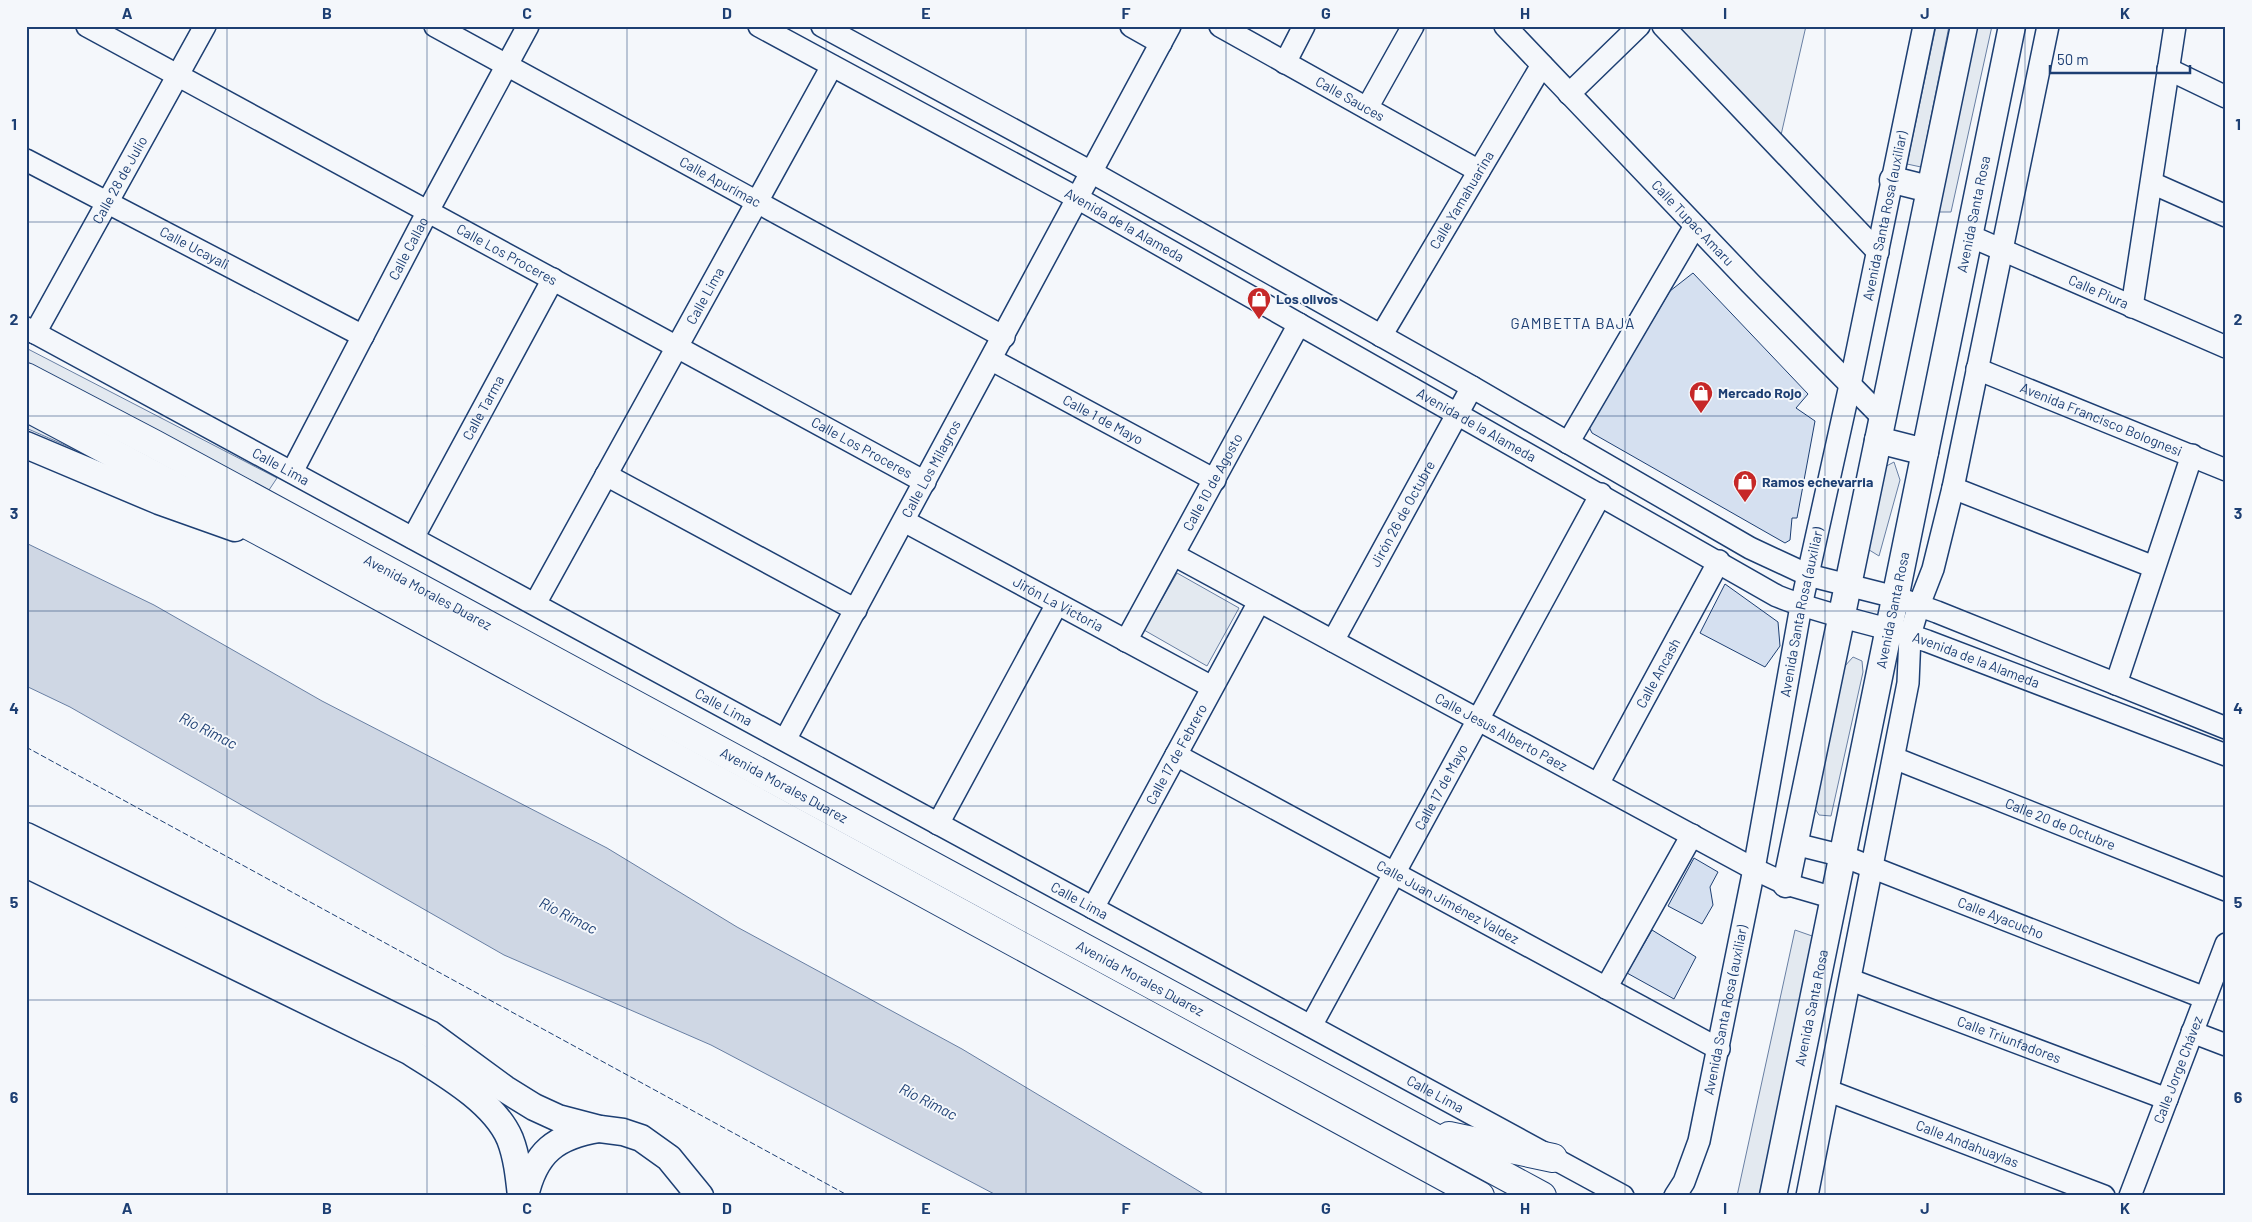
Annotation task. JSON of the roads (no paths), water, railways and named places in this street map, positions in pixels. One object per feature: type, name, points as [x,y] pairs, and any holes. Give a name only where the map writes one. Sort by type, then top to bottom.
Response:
[{"type":"highway","name":"Avenida Morales Duarez","points":[[26,377],[154,444],[1542,1196]]},
{"type":"highway","name":"Avenida Morales Duarez","points":[[26,407],[291,548],[1480,1196]]},
{"type":"highway","points":[[1420,1130],[1553,1158]]},
{"type":"main road","points":[[1786,884],[1964,26]]},
{"type":"main road","name":"Avenida Santa Rosa","points":[[1773,1196],[1843,856],[1907,601],[1925,452],[2012,26]]},
{"type":"main road","points":[[1893,180],[1929,189]]},
{"type":"main road","points":[[1880,429],[1925,452]]},
{"type":"main road","points":[[26,445],[159,501],[291,548]]},
{"type":"main road","points":[[26,836],[430,1034],[505,1089],[534,1107],[558,1118],[600,1129],[623,1132],[641,1138],[670,1158],[700,1196]]},
{"type":"main road","points":[[26,864],[409,1051],[447,1076],[476,1098],[498,1120],[510,1138],[516,1157],[523,1196]]},
{"type":"main road","points":[[523,1196],[535,1166],[543,1154],[572,1135],[600,1129]]},
{"type":"street","name":"Calle Los Proceres","points":[[87,26],[925,482]]},
{"type":"street","name":"Calle 28 de Julio","points":[[31,330],[107,202],[205,26]]},
{"type":"street","name":"Calle Apurímac","points":[[435,26],[1004,337]]},
{"type":"street","name":"Calle Callao","points":[[292,472],[428,211],[528,26]]},
{"type":"street","name":"Avenida de la Alameda","points":[[758,26],[1079,199],[1719,561],[1777,596],[1801,606],[1899,632],[2226,755]]},
{"type":"street","name":"Avenida de la Alameda","points":[[822,26],[844,31],[1472,386],[1750,548],[1808,575],[1907,601],[2219,725]]},
{"type":"street","points":[[1131,26],[1166,35]]},
{"type":"street","name":"Calle Sauces","points":[[1220,26],[1479,171]]},
{"type":"street","points":[[1285,62],[1304,26]]},
{"type":"street","points":[[1367,108],[1413,26]]},
{"type":"street","name":"Calle Tupac Amaru","points":[[1505,26],[1695,226],[1850,385],[1880,429]]},
{"type":"street","points":[[1569,94],[1638,26]]},
{"type":"street","points":[[1662,26],[1878,252]]},
{"type":"street","name":"Avenida Santa Rosa (auxiliar)","points":[[1675,1196],[1684,1182],[1699,1141],[1719,1048],[1754,869],[1801,606],[1850,385],[1924,26]]},
{"type":"street","points":[[1907,601],[1934,569],[1953,488],[2048,26]]},
{"type":"street","points":[[2132,307],[2175,26]]},
{"type":"street","name":"Calle Los Milagros","points":[[785,740],[1166,35]]},
{"type":"street","name":"Calle Lima","points":[[535,604],[832,66]]},
{"type":"street","name":"Calle Yamahuarina","points":[[1381,336],[1542,66]]},
{"type":"street","points":[[2168,70],[2226,97]]},
{"type":"street","name":"Calle Ucayali","points":[[26,160],[363,336]]},
{"type":"street","points":[[2152,183],[2226,216]]},
{"type":"street","points":[[1568,443],[1695,226]]},
{"type":"street","name":"Calle Piura","points":[[1970,236],[2226,347]]},
{"type":"street","name":"Calle Tarma","points":[[413,538],[553,279]]},
{"type":"street","name":"Calle 10 de Agosto","points":[[1126,641],[1299,324]]},
{"type":"street","name":"Calle Lima","points":[[31,330],[1623,1196]]},
{"type":"street","name":"Calle 1 de Mayo","points":[[992,360],[1215,480]]},
{"type":"street","name":"Avenida Francisco Bolognesi","points":[[1977,369],[2226,470]]},
{"type":"street","name":"Jirón 26 de Octubre","points":[[1333,641],[1472,386]]},
{"type":"street","points":[[2116,684],[2192,455]]},
{"type":"street","points":[[606,475],[856,610]]},
{"type":"street","points":[[1953,488],[2154,567]]},
{"type":"street","name":"Calle 17 de Mayo","points":[[1312,1026],[1601,494]]},
{"type":"street","name":"Jirón La Victoria","points":[[904,521],[1212,687]]},
{"type":"street","name":"Calle Jesus Alberto Paez","points":[[1174,555],[1754,869],[1786,884],[1834,898]]},
{"type":"street","name":"Calle Ancash","points":[[1598,784],[1719,561]]},
{"type":"street","name":"Calle 17 de Febrero","points":[[1093,908],[1259,602]]},
{"type":"street","points":[[938,824],[1057,604]]},
{"type":"street","points":[[1807,1196],[1830,1091],[1870,867],[1908,683],[1899,632]]},
{"type":"street","points":[[2202,746],[2219,725]]},
{"type":"street","name":"Calle Juan Jiménez Valdez","points":[[1176,755],[1719,1048]]},
{"type":"street","name":"Calle 20 de Octubre","points":[[1894,758],[2226,890]]},
{"type":"street","points":[[1606,988],[1692,835]]},
{"type":"street","name":"Calle Ayacucho","points":[[1795,844],[1843,856],[2205,998]]},
{"type":"street","name":"Calle Jorge Chávez","points":[[2130,1196],[2226,944]]},
{"type":"street","name":"Calle Triunfadores","points":[[1851,980],[2167,1099]]},
{"type":"street","points":[[2192,1032],[2226,1045]]},
{"type":"street","name":"Calle Andahuaylas","points":[[1830,1091],[2104,1196]]},
{"type":"water","name":"Río Rímac","points":[[26,543],[154,605],[322,701],[607,848],[737,927],[962,1049],[1207,1196],[998,1196],[711,1045],[504,955],[70,707],[26,686]]},
{"type":"place","name":"Los olivos","points":[[1259,320]]},
{"type":"place","name":"Mercado Rojo","points":[[1701,414]]},
{"type":"place","name":"Ramos echevarria","points":[[1745,503]]},
{"type":"district","name":"GAMBETTA BAJA","points":[[1573,324]]}]
